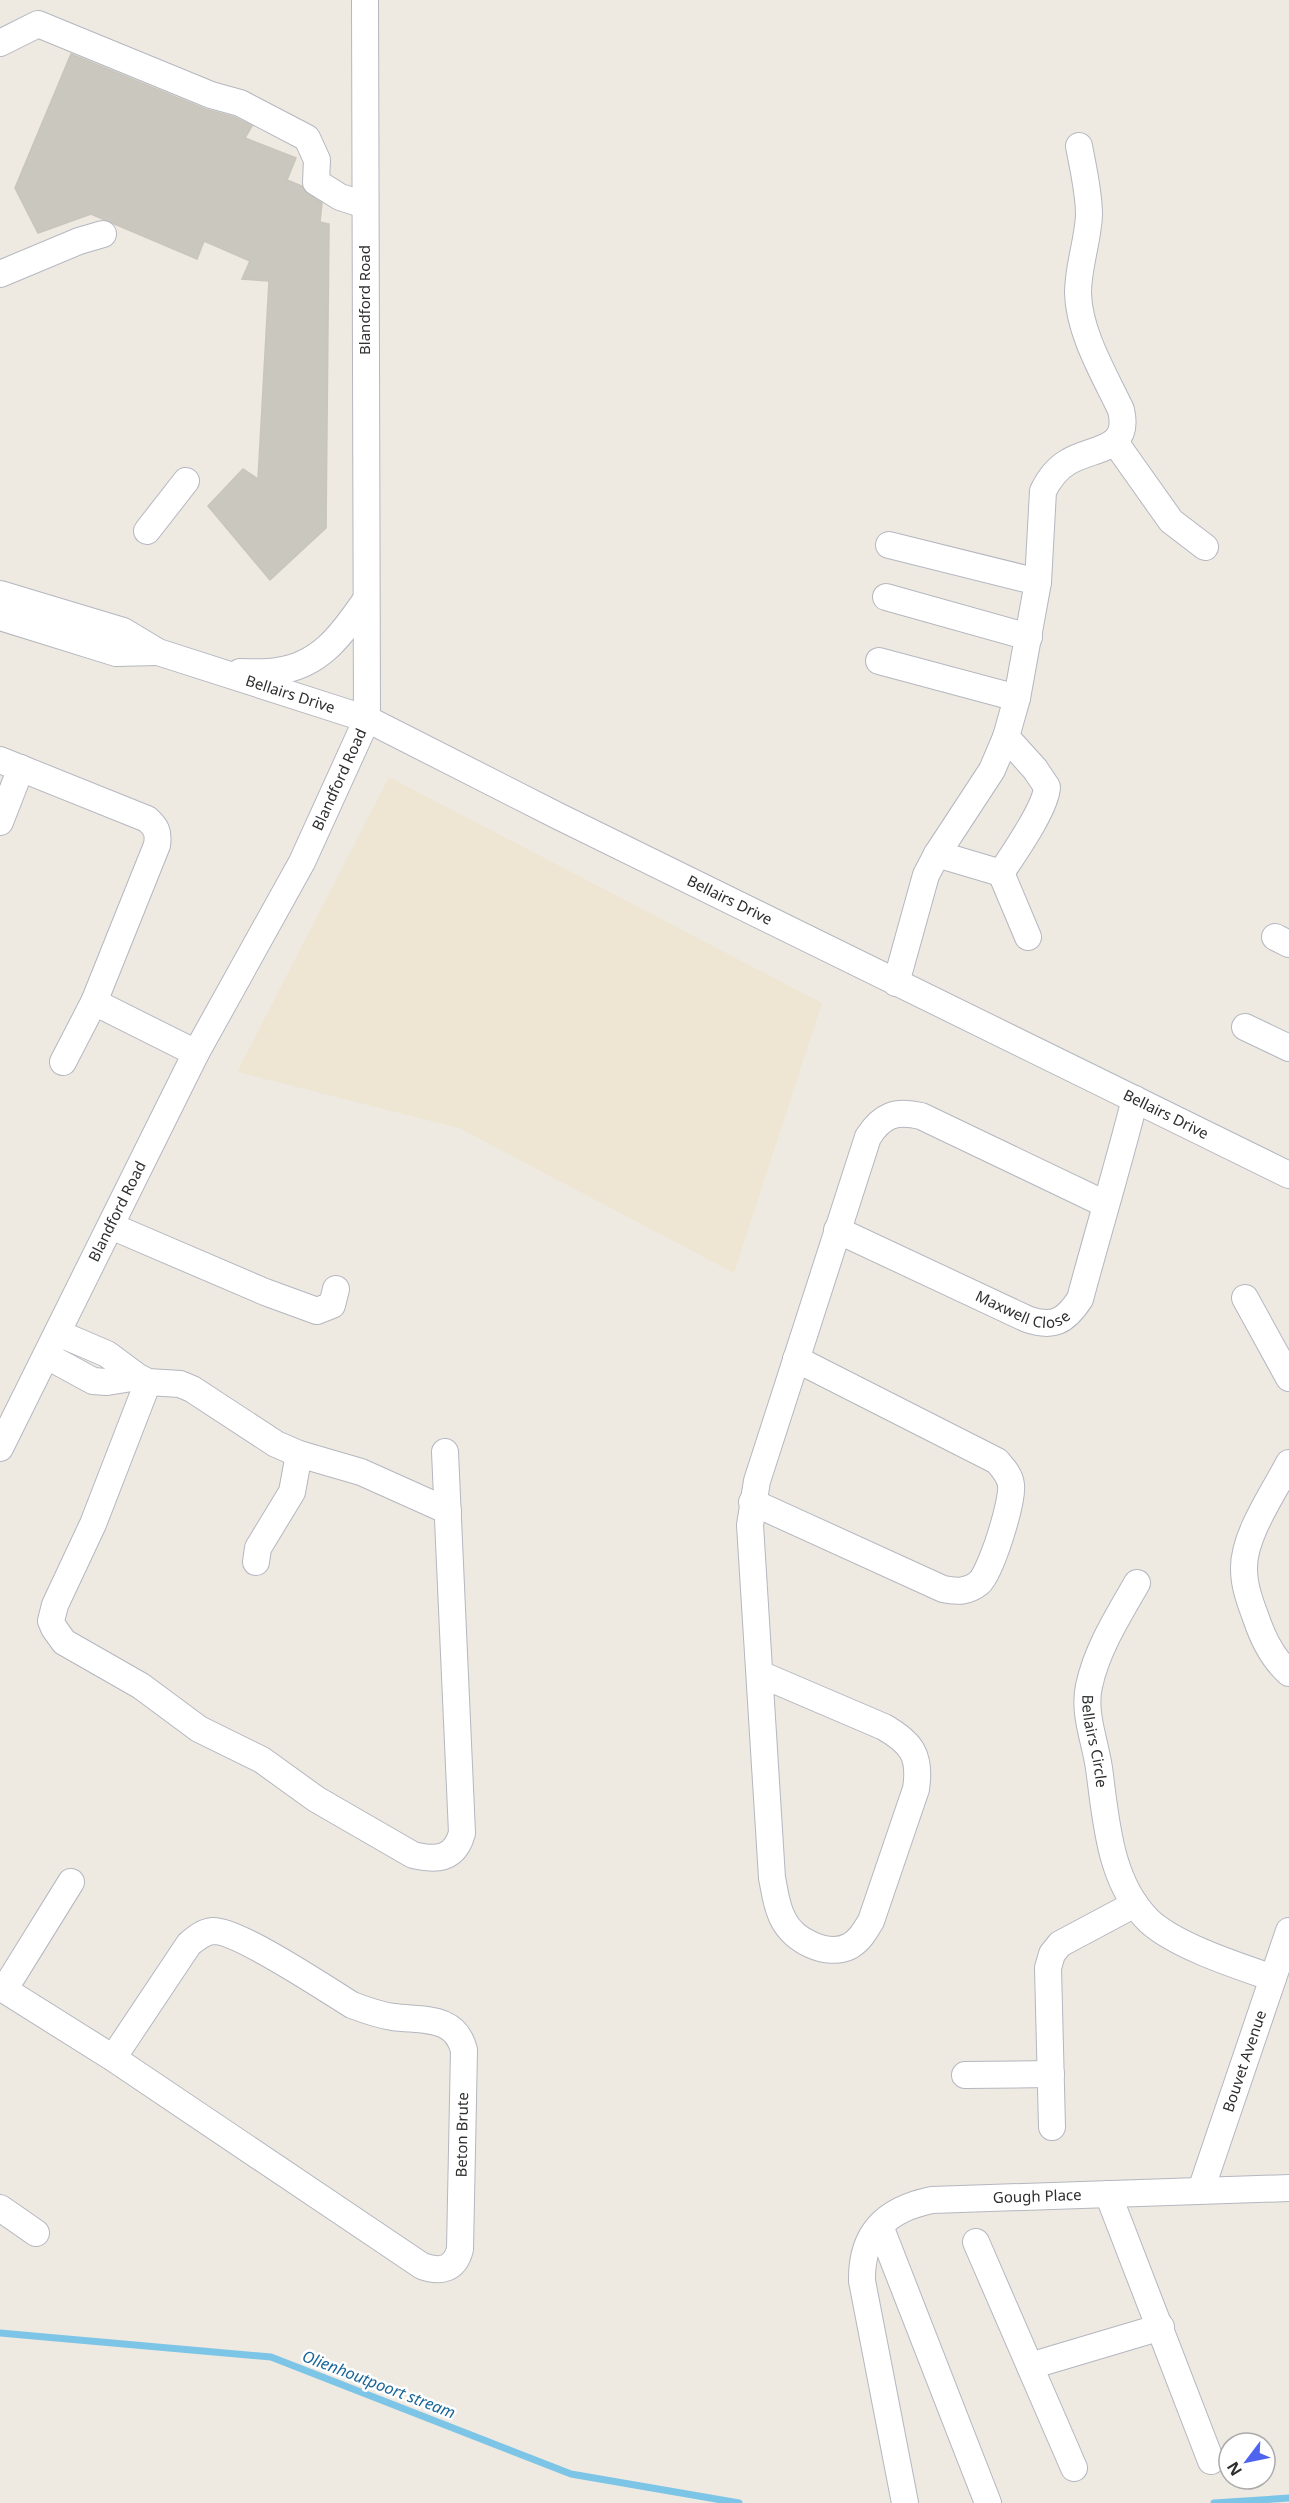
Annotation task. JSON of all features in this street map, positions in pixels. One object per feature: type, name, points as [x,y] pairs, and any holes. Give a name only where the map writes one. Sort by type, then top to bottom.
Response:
[{"type":"street","name":"Blandford Road","points":[[0,1448],[196,1053],[302,862],[367,719],[365,0]]},
{"type":"street","points":[[0,43],[38,24],[211,95],[240,103],[307,138],[317,160],[316,182],[340,197],[365,205]]},
{"type":"street","points":[[896,982],[926,875],[937,854],[992,770],[1006,737],[1017,698],[1038,582],[1043,491],[1049,479],[1070,461],[1115,442],[1122,431],[1122,416],[1088,336],[1081,313],[1078,293],[1089,215],[1079,146]]},
{"type":"street","points":[[0,273],[91,237]]},
{"type":"street","points":[[1115,442],[1171,521],[1205,547]]},
{"type":"street","points":[[147,531],[186,481]]},
{"type":"street","points":[[889,544],[1038,582]]},
{"type":"street","name":"Bellairs Drive","points":[[0,594],[123,631],[158,652],[367,719],[1289,1175]]},
{"type":"street","points":[[886,597],[1029,637]]},
{"type":"street","points":[[216,672],[278,671],[309,660],[327,649],[339,637],[365,601]]},
{"type":"street","name":"Bellairs Drive","points":[[0,617],[116,653],[158,652]]},
{"type":"street","points":[[879,661],[1017,698]]},
{"type":"street","points":[[1001,873],[1043,803],[1047,787],[1006,737]]},
{"type":"street","points":[[0,822],[10,764],[147,819],[159,833],[157,845],[94,1002],[63,1062]]},
{"type":"street","points":[[937,854],[1001,873]]},
{"type":"street","points":[[1001,873],[1028,937]]},
{"type":"street","points":[[94,1002],[196,1053]]},
{"type":"street","points":[[1245,1027],[1289,1048]]},
{"type":"street","name":"Maxwell Close","points":[[837,1230],[1027,1319],[1051,1324],[1062,1320],[1073,1310],[1080,1299],[1135,1099]]},
{"type":"street","points":[[760,1674],[884,1726],[901,1737],[912,1749],[917,1761],[919,1773],[916,1789],[870,1921],[862,1937],[849,1946],[837,1949],[821,1948],[809,1944],[783,1921],[776,1902],[772,1878],[750,1548],[752,1502],[757,1480],[868,1137],[877,1123],[892,1115],[907,1113],[921,1116],[1105,1204]]},
{"type":"street","points":[[111,1226],[265,1292],[317,1311],[332,1305],[336,1288]]},
{"type":"street","points":[[1245,1298],[1289,1378]]},
{"type":"street","points":[[58,1333],[107,1354],[143,1379]]},
{"type":"street","points":[[46,1356],[93,1381],[143,1379],[180,1384],[192,1389],[276,1444],[299,1454],[361,1472],[448,1511]]},
{"type":"street","points":[[752,1502],[943,1589],[958,1592],[969,1589],[981,1581],[988,1569],[1011,1500],[1011,1484],[1006,1472],[997,1461],[796,1359]]},
{"type":"street","points":[[143,1379],[93,1524],[55,1605],[51,1621],[54,1628],[64,1642],[141,1686],[199,1729],[262,1760],[316,1799],[413,1855],[427,1858],[440,1858],[452,1852],[459,1845],[462,1833],[445,1452]]},
{"type":"street","points":[[256,1562],[258,1548],[292,1492],[299,1454]]},
{"type":"street","points":[[1289,1463],[1253,1532],[1244,1567],[1246,1588],[1260,1630],[1274,1657],[1289,1673]]},
{"type":"street","name":"Bellairs Circle","points":[[1137,1583],[1104,1642],[1089,1687],[1088,1699],[1107,1833],[1124,1883],[1135,1904],[1150,1921],[1179,1940],[1273,1978]]},
{"type":"street","name":"Beton Brute","points":[[71,1882],[2,1989],[112,2058],[422,2266],[433,2270],[445,2270],[458,2256],[464,2050],[456,2031],[447,2025],[436,2021],[390,2017],[361,2008],[238,1937],[213,1931],[196,1937],[189,1944],[112,2058]]},
{"type":"street","points":[[1052,2127],[1048,1968],[1052,1954],[1071,1937],[1135,1904]]},
{"type":"street","name":"Bouvet Avenue","points":[[1201,2190],[1289,1931]]},
{"type":"street","points":[[965,2075],[1051,2074]]},
{"type":"street","name":"Gough Place","points":[[880,2226],[897,2211],[913,2204],[932,2200],[1289,2188]]},
{"type":"street","points":[[1108,2194],[1211,2461]]},
{"type":"street","points":[[0,2208],[36,2233]]},
{"type":"street","points":[[904,2499],[862,2281],[864,2252],[871,2237],[880,2226],[987,2500]]},
{"type":"street","points":[[976,2241],[1074,2468]]},
{"type":"street","points":[[1030,2366],[1161,2327]]},
{"type":"shaded area","points":[[389,777],[822,1003],[734,1273],[459,1128],[237,1072]]},
{"type":"building","points":[[71,54],[252,126],[245,138],[296,158],[287,180],[302,186],[308,194],[322,203],[320,222],[329,224],[326,528],[270,580],[208,506],[243,469],[258,479],[269,281],[242,279],[250,261],[204,241],[197,259],[91,214],[38,233],[15,188]]},
{"type":"waterway","name":"Olienhoutpoort stream","points":[[0,2333],[271,2357],[571,2474],[739,2503]]},
{"type":"waterway","name":"Olienhoutpoort stream","points":[[1214,2503],[1289,2498]]}]
